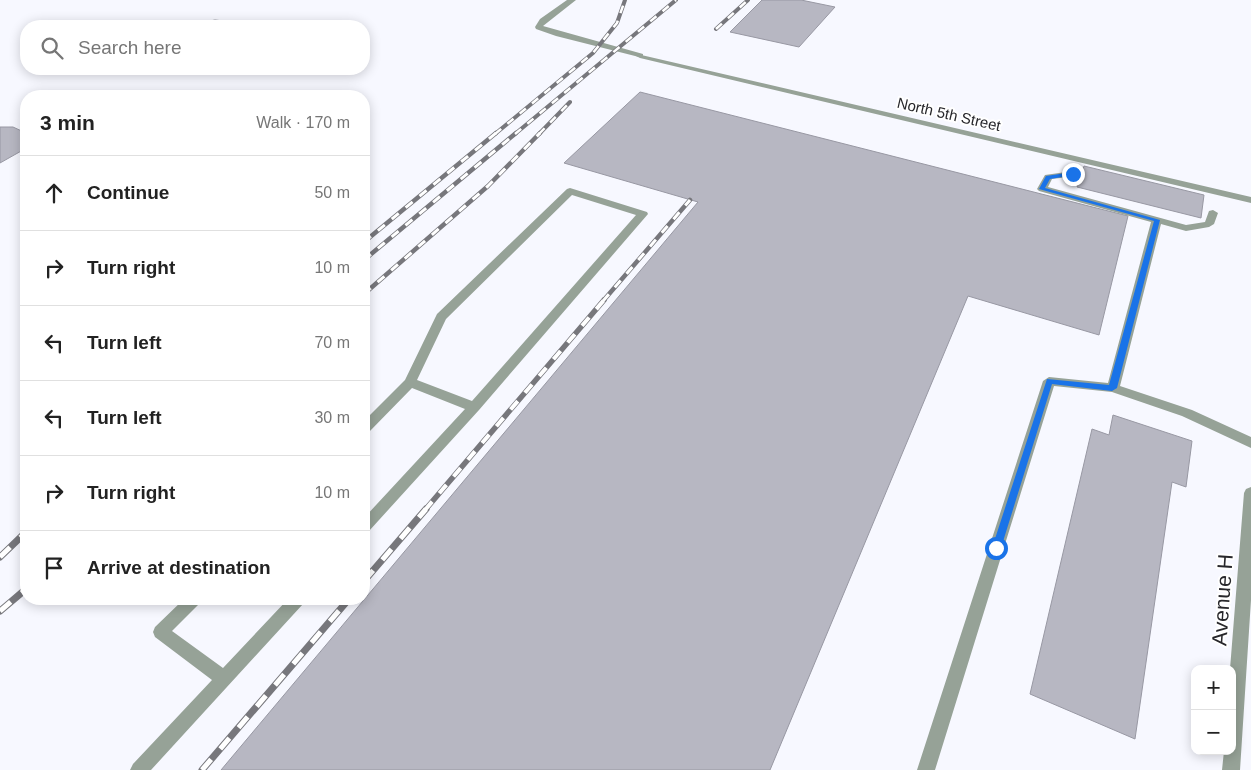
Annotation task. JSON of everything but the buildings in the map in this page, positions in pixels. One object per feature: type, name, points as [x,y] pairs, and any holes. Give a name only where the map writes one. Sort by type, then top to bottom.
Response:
[{"type":"street","name":"North 5th Street","points":[[572,0],[543,21],[540,27],[640,56],[1251,200]]},
{"type":"street","points":[[1073,174],[1048,177],[1042,189],[1186,228],[1209,224],[1213,213]]},
{"type":"street","points":[[370,423],[410,382],[441,317],[570,191],[643,214],[474,408],[370,521]]},
{"type":"street","points":[[1112,388],[1157,220]]},
{"type":"street","points":[[926,770],[1049,381],[1112,388],[1187,413],[1251,443]]},
{"type":"street","points":[[410,382],[474,408]]},
{"type":"street","name":"Avenue H","points":[[1231,770],[1251,493]]},
{"type":"street","points":[[188,605],[161,632],[224,679]]},
{"type":"street","points":[[139,770],[292,605]]},
{"type":"railway","points":[[495,134],[593,53],[617,23],[625,0]]},
{"type":"railway","points":[[515,134],[676,0]]},
{"type":"railway","points":[[716,29],[748,0]]},
{"type":"railway","points":[[539,134],[570,102]]},
{"type":"railway","points":[[370,237],[496,133]]},
{"type":"railway","points":[[370,255],[516,133]]},
{"type":"railway","points":[[370,289],[488,186],[540,133]]},
{"type":"railway","points":[[603,301],[690,200]]},
{"type":"railway","points":[[425,510],[604,300]]},
{"type":"railway","points":[[370,574],[426,509]]},
{"type":"railway","points":[[0,557],[20,538]]},
{"type":"railway","points":[[0,611],[20,594]]},
{"type":"railway","points":[[202,770],[344,605]]},
{"type":"route","points":[[996,548],[1049,381],[1112,388],[1157,220],[1042,189],[1048,177],[1073,174]]}]
